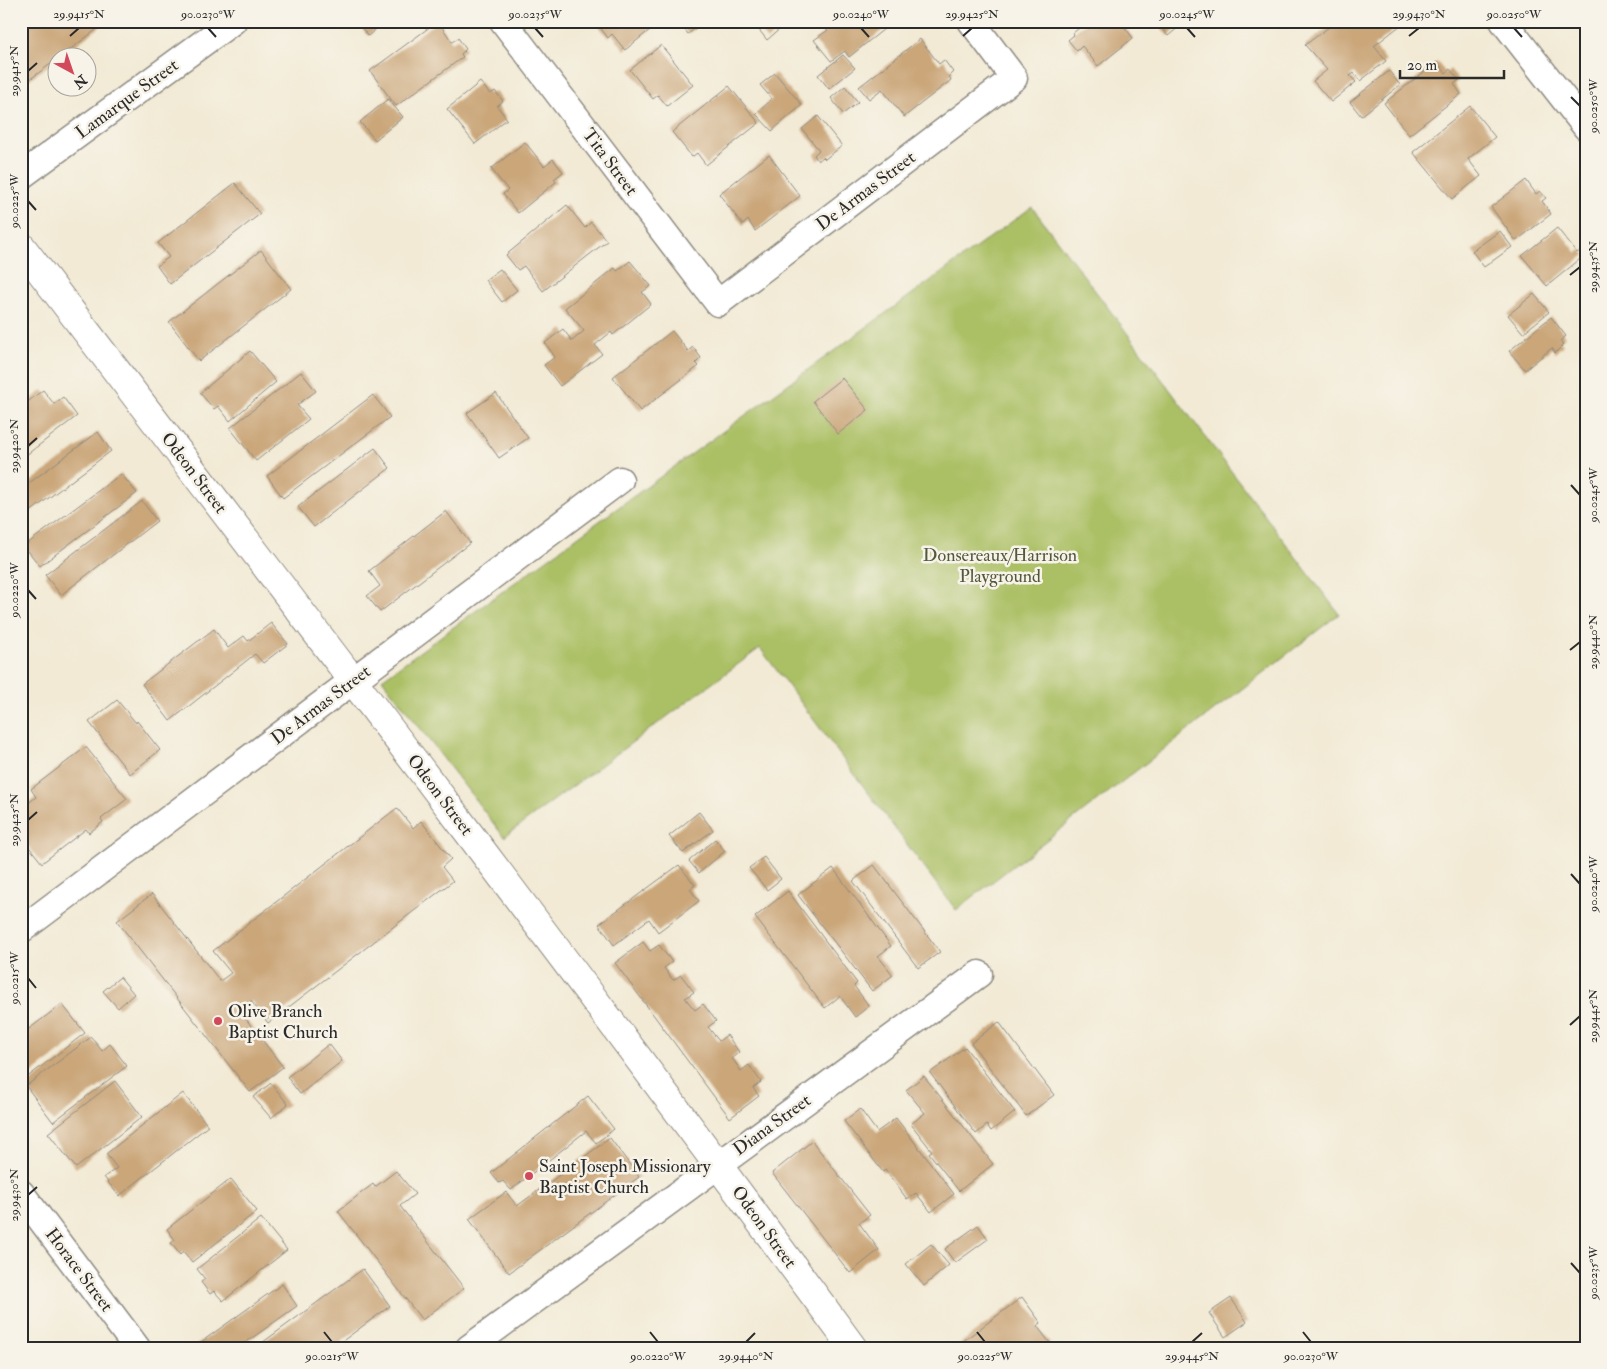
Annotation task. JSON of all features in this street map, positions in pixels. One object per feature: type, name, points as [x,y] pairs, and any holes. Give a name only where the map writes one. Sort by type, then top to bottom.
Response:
[{"type":"street","name":"Lamarque Street","points":[[21,176],[233,21]]},
{"type":"street","name":"Tita Street","points":[[503,21],[718,303]]},
{"type":"street","name":"De Armas Street","points":[[718,303],[1014,78],[971,21]]},
{"type":"street","points":[[1503,21],[1586,126]]},
{"type":"street","name":"Odeon Street","points":[[21,246],[353,680],[718,1164],[853,1348]]},
{"type":"street","name":"De Armas Street","points":[[21,930],[620,480]]},
{"type":"street","name":"Diana Street","points":[[468,1348],[979,974]]},
{"type":"street","name":"Horace Street","points":[[21,1193],[138,1348]]},
{"type":"green space","name":"Donsereaux/Harrison Playground","points":[[1032,207],[1339,614],[956,910],[760,648],[504,837],[382,679]]},
{"type":"building","points":[[21,21],[108,21],[72,48],[48,48],[48,66],[21,86]]},
{"type":"building","points":[[356,21],[385,21],[368,36]]},
{"type":"building","points":[[438,21],[452,42],[458,38],[466,49],[461,54],[463,57],[396,106],[370,71]]},
{"type":"building","points":[[605,21],[661,21],[625,50],[612,34],[608,38],[599,26]]},
{"type":"building","points":[[678,21],[705,21],[688,34]]},
{"type":"building","points":[[752,21],[789,21],[767,40]]},
{"type":"building","points":[[821,21],[894,21],[849,57],[845,51],[831,61],[814,40],[828,30]]},
{"type":"building","points":[[1088,21],[1120,21],[1133,38],[1098,66],[1082,46],[1077,51],[1068,40],[1074,35],[1073,33]]},
{"type":"building","points":[[1156,21],[1186,21],[1168,36]]},
{"type":"building","points":[[1337,21],[1406,21],[1374,46],[1386,61],[1360,81],[1354,73],[1350,76],[1356,82],[1331,102],[1313,81],[1327,70],[1305,45]]},
{"type":"building","points":[[920,39],[939,64],[944,60],[953,72],[949,76],[951,80],[904,117],[882,89],[869,99],[859,87]]},
{"type":"building","points":[[661,45],[693,85],[667,106],[658,95],[653,99],[630,70]]},
{"type":"building","points":[[843,55],[855,68],[829,89],[818,75]]},
{"type":"building","points":[[1437,62],[1446,73],[1450,69],[1459,80],[1454,84],[1461,94],[1409,135],[1384,103]]},
{"type":"building","points":[[1389,71],[1400,85],[1361,116],[1350,102]]},
{"type":"building","points":[[775,73],[802,105],[772,131],[756,114],[772,99],[760,85]]},
{"type":"building","points":[[480,82],[490,94],[495,91],[503,101],[497,106],[507,119],[475,144],[447,109]]},
{"type":"building","points":[[729,86],[759,123],[706,165],[697,153],[692,157],[672,132]]},
{"type":"building","points":[[845,86],[858,102],[843,114],[831,98]]},
{"type":"building","points":[[388,99],[403,117],[375,140],[360,122]]},
{"type":"building","points":[[1470,106],[1495,137],[1468,159],[1481,176],[1452,199],[1413,152]]},
{"type":"building","points":[[818,116],[842,146],[825,159],[823,157],[818,161],[814,155],[819,150],[802,129]]},
{"type":"building","points":[[525,142],[544,166],[553,159],[563,172],[554,179],[556,182],[518,213],[503,194],[508,190],[491,169]]},
{"type":"building","points":[[769,155],[800,196],[755,231],[748,220],[743,225],[719,194]]},
{"type":"building","points":[[1526,180],[1536,194],[1540,191],[1546,198],[1542,201],[1551,214],[1516,241],[1491,207]]},
{"type":"building","points":[[235,183],[260,214],[170,284],[157,266],[169,257],[158,243]]},
{"type":"building","points":[[567,205],[585,228],[591,222],[607,241],[543,291],[524,266],[518,270],[506,255]]},
{"type":"building","points":[[1557,228],[1577,253],[1581,250],[1585,255],[1547,286],[1522,256]]},
{"type":"building","points":[[1500,231],[1512,247],[1484,267],[1472,251]]},
{"type":"building","points":[[261,250],[291,289],[199,361],[169,322]]},
{"type":"building","points":[[630,261],[651,286],[642,292],[651,304],[613,335],[611,332],[595,345],[602,354],[560,386],[544,365],[555,357],[545,343],[563,329],[572,341],[584,331],[565,308],[615,268],[617,271]]},
{"type":"building","points":[[500,269],[517,290],[502,302],[485,280]]},
{"type":"building","points":[[1534,294],[1549,312],[1523,333],[1508,315]]},
{"type":"building","points":[[1551,317],[1566,336],[1560,341],[1563,345],[1555,353],[1552,348],[1525,370],[1509,351]]},
{"type":"building","points":[[672,331],[688,351],[693,347],[701,358],[696,363],[699,366],[640,411],[613,377]]},
{"type":"building","points":[[250,351],[276,382],[230,421],[218,406],[214,409],[200,393]]},
{"type":"building","points":[[301,372],[316,391],[297,405],[309,419],[256,461],[230,428]]},
{"type":"building","points":[[842,378],[868,410],[838,434],[813,401]]},
{"type":"building","points":[[43,390],[54,404],[63,397],[77,416],[21,459],[21,407]]},
{"type":"building","points":[[496,393],[528,438],[499,458],[467,413]]},
{"type":"building","points":[[373,395],[390,417],[283,498],[267,476]]},
{"type":"building","points":[[98,432],[111,451],[30,512],[21,500],[21,489]]},
{"type":"building","points":[[375,448],[390,468],[314,527],[298,507]]},
{"type":"building","points":[[121,474],[137,493],[40,566],[24,546]]},
{"type":"building","points":[[142,501],[157,521],[61,595],[45,575]]},
{"type":"building","points":[[446,511],[470,543],[380,612],[367,596],[380,586],[369,571]]},
{"type":"building","points":[[271,623],[288,644],[263,663],[255,654],[170,721],[142,684],[214,629],[228,648],[244,636],[248,641]]},
{"type":"building","points":[[117,700],[160,750],[130,774],[89,722]]},
{"type":"building","points":[[86,747],[127,799],[101,819],[103,822],[89,833],[86,829],[42,863],[21,837],[21,809],[36,797],[31,789]]},
{"type":"building","points":[[397,808],[413,828],[421,821],[451,859],[442,867],[453,881],[268,1023],[251,1001],[239,1010],[283,1067],[250,1092],[117,921],[152,894],[220,981],[231,973],[213,951]]},
{"type":"building","points":[[699,812],[713,830],[683,853],[669,836]]},
{"type":"building","points":[[715,839],[725,851],[699,873],[689,861]]},
{"type":"building","points":[[764,857],[781,879],[767,890],[749,868]]},
{"type":"building","points":[[679,865],[695,885],[690,889],[699,901],[658,932],[649,919],[614,945],[599,924]]},
{"type":"building","points":[[874,865],[940,952],[918,968],[853,881]]},
{"type":"building","points":[[833,868],[891,946],[878,956],[893,975],[872,991],[798,895]]},
{"type":"building","points":[[788,891],[857,983],[854,986],[869,1006],[855,1017],[840,996],[825,1008],[755,917]]},
{"type":"building","points":[[643,942],[650,951],[659,945],[672,962],[664,968],[673,980],[681,975],[694,992],[685,998],[695,1010],[703,1004],[716,1021],[708,1027],[719,1041],[727,1035],[739,1052],[732,1058],[741,1071],[749,1065],[761,1082],[753,1088],[759,1096],[730,1118],[615,963]]},
{"type":"building","points":[[120,977],[134,994],[118,1008],[103,991]]},
{"type":"building","points":[[62,1004],[85,1033],[21,1082],[21,1035]]},
{"type":"building","points":[[999,1022],[1054,1095],[1026,1116],[971,1043]]},
{"type":"building","points":[[91,1037],[102,1051],[110,1044],[127,1066],[53,1122],[26,1086]]},
{"type":"building","points":[[329,1044],[342,1061],[300,1094],[287,1077]]},
{"type":"building","points":[[965,1047],[1015,1112],[991,1131],[987,1125],[976,1134],[930,1073]]},
{"type":"building","points":[[924,1076],[993,1164],[959,1191],[929,1153],[932,1151],[911,1124],[925,1113],[906,1090]]},
{"type":"building","points":[[115,1081],[142,1117],[76,1168],[48,1133]]},
{"type":"building","points":[[271,1083],[288,1104],[271,1118],[253,1097]]},
{"type":"building","points":[[183,1093],[208,1126],[119,1196],[104,1177],[117,1168],[106,1154]]},
{"type":"building","points":[[588,1096],[614,1129],[596,1143],[586,1131],[511,1190],[503,1181],[499,1183],[491,1173]]},
{"type":"building","points":[[860,1109],[877,1132],[896,1118],[954,1194],[931,1212],[916,1193],[907,1199],[885,1170],[883,1172],[844,1121]]},
{"type":"building","points":[[610,1138],[639,1177],[509,1273],[469,1219],[506,1192],[517,1206]]},
{"type":"building","points":[[812,1141],[870,1215],[859,1223],[879,1250],[850,1273],[772,1173]]},
{"type":"building","points":[[396,1171],[415,1194],[400,1206],[464,1288],[422,1320],[338,1211],[373,1184],[375,1187]]},
{"type":"building","points":[[231,1179],[257,1211],[192,1262],[183,1251],[180,1255],[171,1243],[175,1240],[167,1229]]},
{"type":"building","points":[[261,1218],[287,1250],[223,1301],[214,1291],[210,1294],[201,1282],[205,1279],[197,1269]]},
{"type":"building","points":[[978,1225],[988,1239],[955,1263],[945,1249]]},
{"type":"building","points":[[931,1244],[949,1265],[924,1286],[906,1264]]},
{"type":"building","points":[[363,1269],[390,1306],[333,1348],[255,1348]]},
{"type":"building","points":[[282,1284],[297,1306],[238,1348],[199,1348],[197,1345]]},
{"type":"building","points":[[1022,1297],[1041,1323],[1037,1326],[1050,1343],[1043,1348],[954,1348]]},
{"type":"building","points":[[1231,1298],[1247,1322],[1225,1337],[1209,1313]]},
{"type":"place","name":"Olive Branch Baptist Church","points":[[218,1021]]},
{"type":"place","name":"Saint Joseph Missionary Baptist Church","points":[[529,1176]]}]
